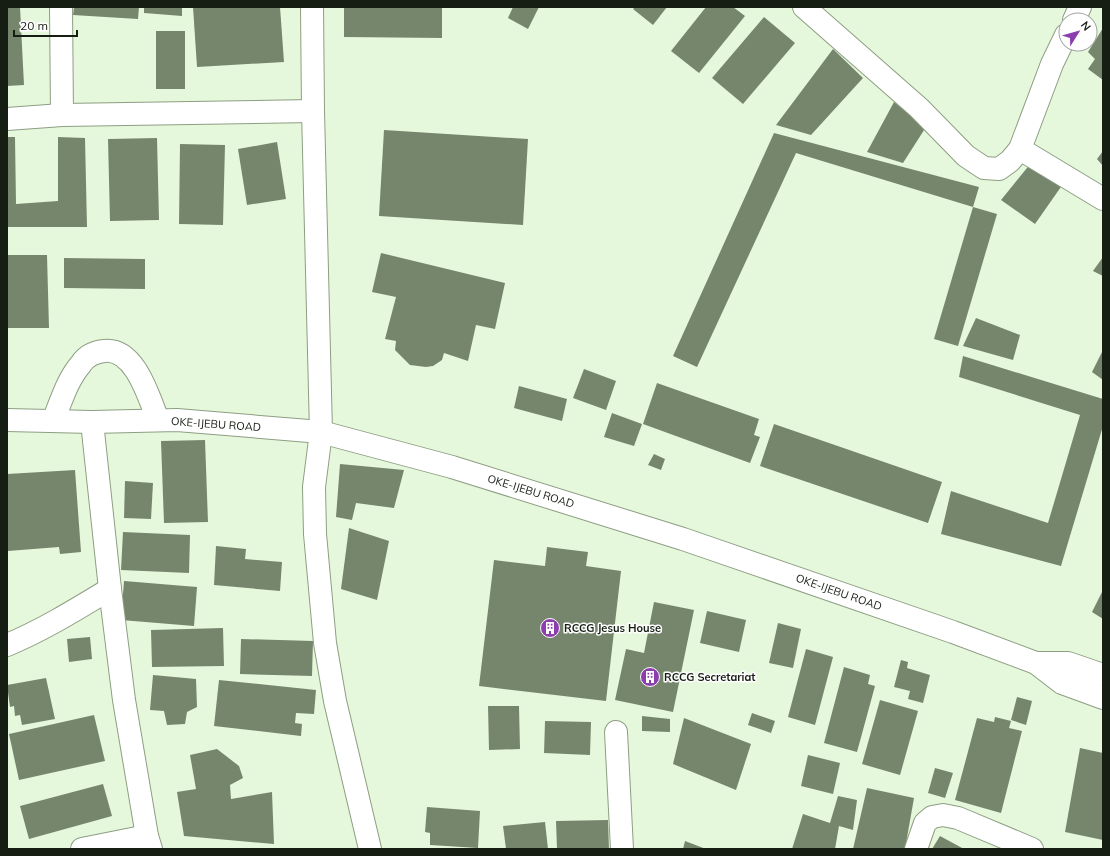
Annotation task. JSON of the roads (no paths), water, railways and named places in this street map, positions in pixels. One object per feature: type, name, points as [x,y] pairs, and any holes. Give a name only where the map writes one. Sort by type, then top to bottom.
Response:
[{"type":"street","points":[[61,7],[62,115]]},
{"type":"street","points":[[312,7],[313,111],[321,432],[314,487],[315,534],[325,643],[335,701],[370,849]]},
{"type":"street","points":[[804,7],[919,108],[966,156],[984,168],[999,169],[1010,161],[1020,149],[1058,52]]},
{"type":"street","points":[[7,119],[62,115],[313,111]]},
{"type":"street","points":[[1020,149],[1103,199]]},
{"type":"street","points":[[53,421],[69,382],[80,365],[85,359],[96,352],[109,350],[119,353],[130,362],[142,380],[158,420]]},
{"type":"street","name":"OKE-IJEBU ROAD","points":[[7,420],[92,422],[177,420],[321,432],[452,467],[676,536],[953,632],[1036,663]]},
{"type":"street","points":[[82,849],[149,843],[124,700],[110,589],[92,422]]},
{"type":"street","points":[[7,645],[66,616],[110,589]]},
{"type":"street","points":[[1036,663],[1068,663],[1103,675]]},
{"type":"street","points":[[1036,663],[1062,683],[1103,698]]},
{"type":"street","points":[[616,732],[622,849]]},
{"type":"street","points":[[916,849],[925,823],[932,817],[943,815],[958,818],[1032,849]]},
{"type":"place","name":"RCCG Jesus House","points":[[550,628]]},
{"type":"place","name":"RCCG Secretariat","points":[[650,677]]}]
